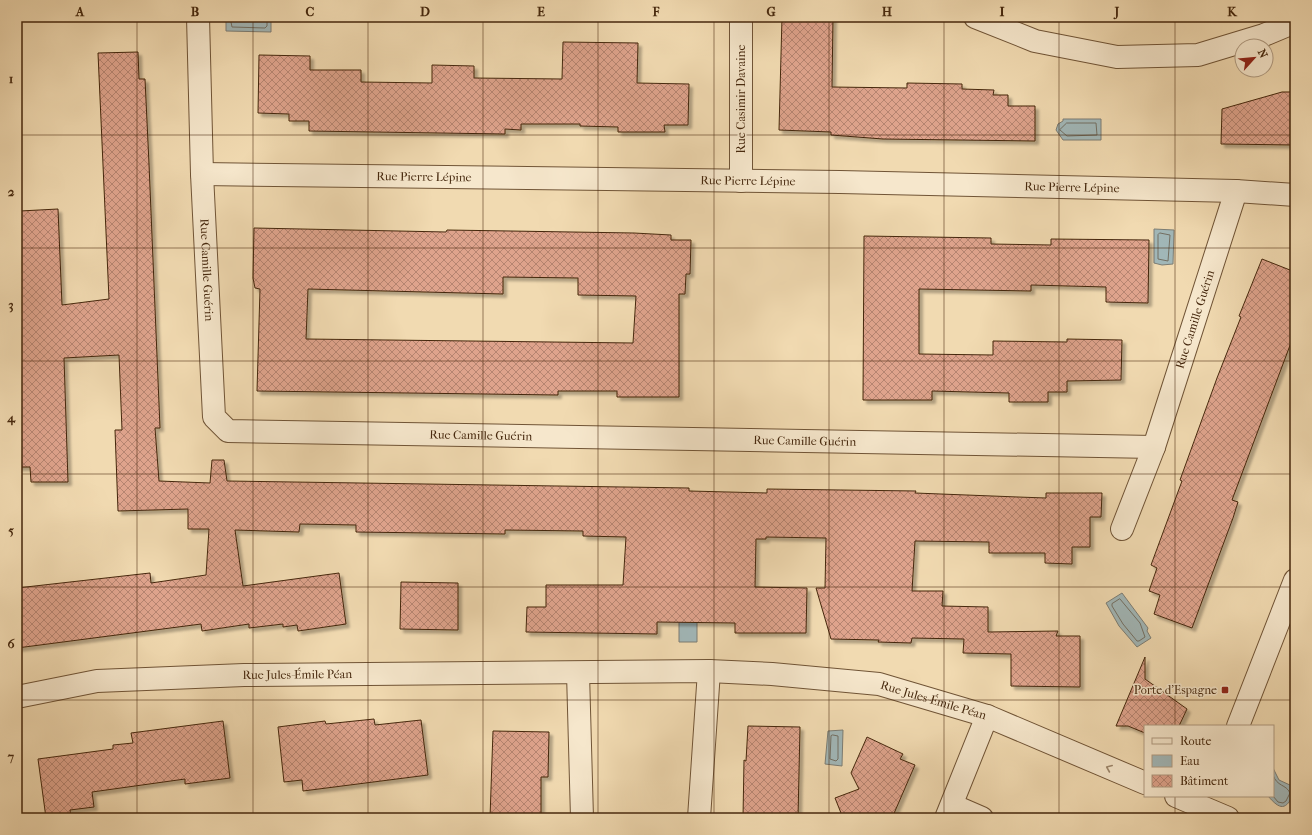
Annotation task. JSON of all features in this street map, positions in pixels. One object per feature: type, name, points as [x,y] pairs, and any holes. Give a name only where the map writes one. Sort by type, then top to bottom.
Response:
[{"type":"street","name":"Rue Camille Guérin","points":[[198,17],[202,174],[214,417],[228,431],[722,438],[1154,448]]},
{"type":"street","name":"Rue Casimir Davaine","points":[[741,17],[741,181]]},
{"type":"street","points":[[974,17],[1035,41],[1117,57],[1198,55],[1264,35],[1295,22]]},
{"type":"street","name":"Rue Pierre Lépine","points":[[202,174],[741,181],[1236,191],[1295,195]]},
{"type":"street","name":"Rue Camille Guérin","points":[[1122,529],[1154,448],[1236,191]]},
{"type":"street","points":[[1238,725],[1295,580]]},
{"type":"street","points":[[699,818],[709,671]]},
{"type":"street","name":"Rue Jules-Émile Péan","points":[[17,697],[97,680],[244,675],[709,671],[772,674],[880,684],[987,716],[1144,783]]},
{"type":"street","points":[[578,673],[582,818]]},
{"type":"street","points":[[982,818],[949,812],[987,716]]},
{"type":"street","points":[[1179,797],[1228,818]]},
{"type":"water","points":[[226,17],[271,17],[271,32],[226,31]]},
{"type":"water","points":[[1063,119],[1101,119],[1101,140],[1063,140],[1056,130],[1058,124],[1063,121]]},
{"type":"water","points":[[1154,229],[1174,230],[1173,264],[1162,265],[1154,263]]},
{"type":"water","points":[[1122,593],[1148,628],[1147,631],[1151,638],[1137,647],[1119,626],[1106,603]]},
{"type":"water","points":[[679,604],[697,605],[697,642],[679,642]]},
{"type":"water","points":[[843,730],[842,766],[825,764],[828,731]]},
{"type":"water","points":[[1274,770],[1279,780],[1292,786],[1294,793],[1285,806],[1279,806],[1269,797],[1274,797]]},
{"type":"building","points":[[782,17],[833,17],[832,87],[907,88],[907,83],[962,84],[962,89],[994,90],[993,95],[1008,95],[1008,106],[1035,106],[1035,141],[883,139],[831,135],[831,132],[779,130]]},
{"type":"building","points":[[563,42],[638,43],[637,83],[689,84],[688,125],[664,125],[665,132],[618,132],[618,127],[580,126],[580,124],[521,124],[521,130],[505,129],[505,134],[309,131],[309,121],[289,121],[289,114],[258,113],[259,55],[310,56],[310,70],[361,70],[361,82],[432,83],[432,65],[474,66],[474,78],[562,79]]},
{"type":"building","points":[[138,52],[139,79],[145,79],[160,428],[155,428],[159,481],[210,483],[212,460],[224,460],[227,481],[689,488],[689,491],[767,493],[767,489],[916,491],[915,493],[1046,498],[1046,493],[1102,493],[1101,517],[1090,517],[1090,547],[1072,547],[1072,564],[1045,563],[1045,553],[989,553],[989,542],[915,541],[912,591],[943,591],[942,606],[988,607],[988,632],[1058,631],[1056,636],[1080,636],[1080,687],[1011,686],[1011,654],[963,653],[964,639],[912,638],[911,643],[878,642],[879,640],[831,639],[816,588],[825,588],[826,538],[766,537],[766,539],[756,539],[755,587],[807,588],[806,633],[735,633],[735,623],[657,622],[657,634],[526,632],[527,607],[546,607],[546,585],[623,585],[626,537],[583,536],[583,531],[505,530],[505,534],[356,532],[356,525],[300,524],[299,532],[235,530],[243,586],[339,573],[346,624],[298,631],[297,625],[283,627],[283,624],[249,628],[249,624],[202,631],[201,624],[17,648],[17,588],[150,573],[151,583],[206,575],[209,529],[188,529],[188,509],[118,511],[115,430],[122,430],[119,355],[64,358],[68,482],[31,482],[30,467],[17,467],[17,219],[20,219],[20,211],[58,209],[62,305],[109,299],[98,53]]},
{"type":"building","points":[[1282,92],[1295,92],[1295,145],[1221,144],[1222,109]]},
{"type":"building","points":[[254,228],[446,232],[447,230],[634,233],[671,235],[671,240],[691,240],[690,274],[686,274],[685,294],[679,294],[679,397],[617,397],[617,391],[558,391],[558,395],[257,391],[260,289],[255,288],[253,278]],"holes":[[[503,277],[578,278],[578,295],[636,296],[633,343],[306,339],[308,289],[503,294]]]},
{"type":"building","points":[[864,236],[991,238],[991,244],[1051,245],[1051,239],[1149,240],[1148,303],[1106,302],[1106,287],[1031,285],[1031,291],[919,289],[919,354],[993,355],[993,341],[1067,342],[1067,339],[1122,340],[1121,380],[1067,381],[1067,392],[1048,392],[1048,402],[1009,402],[1009,393],[932,391],[932,400],[863,400]]},
{"type":"building","points":[[1262,259],[1295,272],[1295,332],[1232,500],[1238,502],[1233,518],[1192,628],[1154,614],[1160,595],[1149,591],[1157,568],[1151,565],[1182,481],[1180,480],[1217,378],[1241,317],[1239,316]]},
{"type":"building","points":[[401,582],[458,583],[458,630],[400,629]]},
{"type":"building","points":[[1145,657],[1145,679],[1187,709],[1179,725],[1144,725],[1144,733],[1128,726],[1116,726]]},
{"type":"building","points":[[374,719],[375,725],[421,720],[428,775],[303,791],[302,780],[284,782],[278,727],[325,721],[326,724]]},
{"type":"building","points":[[223,721],[230,778],[185,784],[185,779],[92,792],[94,807],[70,810],[71,818],[46,818],[38,759],[113,749],[113,745],[133,743],[131,733]]},
{"type":"building","points":[[748,726],[800,727],[798,818],[743,818],[744,760],[746,761]]},
{"type":"building","points":[[493,731],[549,732],[548,777],[541,777],[541,818],[490,818]]},
{"type":"building","points":[[867,737],[903,754],[900,759],[915,765],[892,818],[843,818],[835,798],[859,789],[851,773]]},
{"type":"place","name":"Porte d'Espagne","points":[[1225,690]]}]
